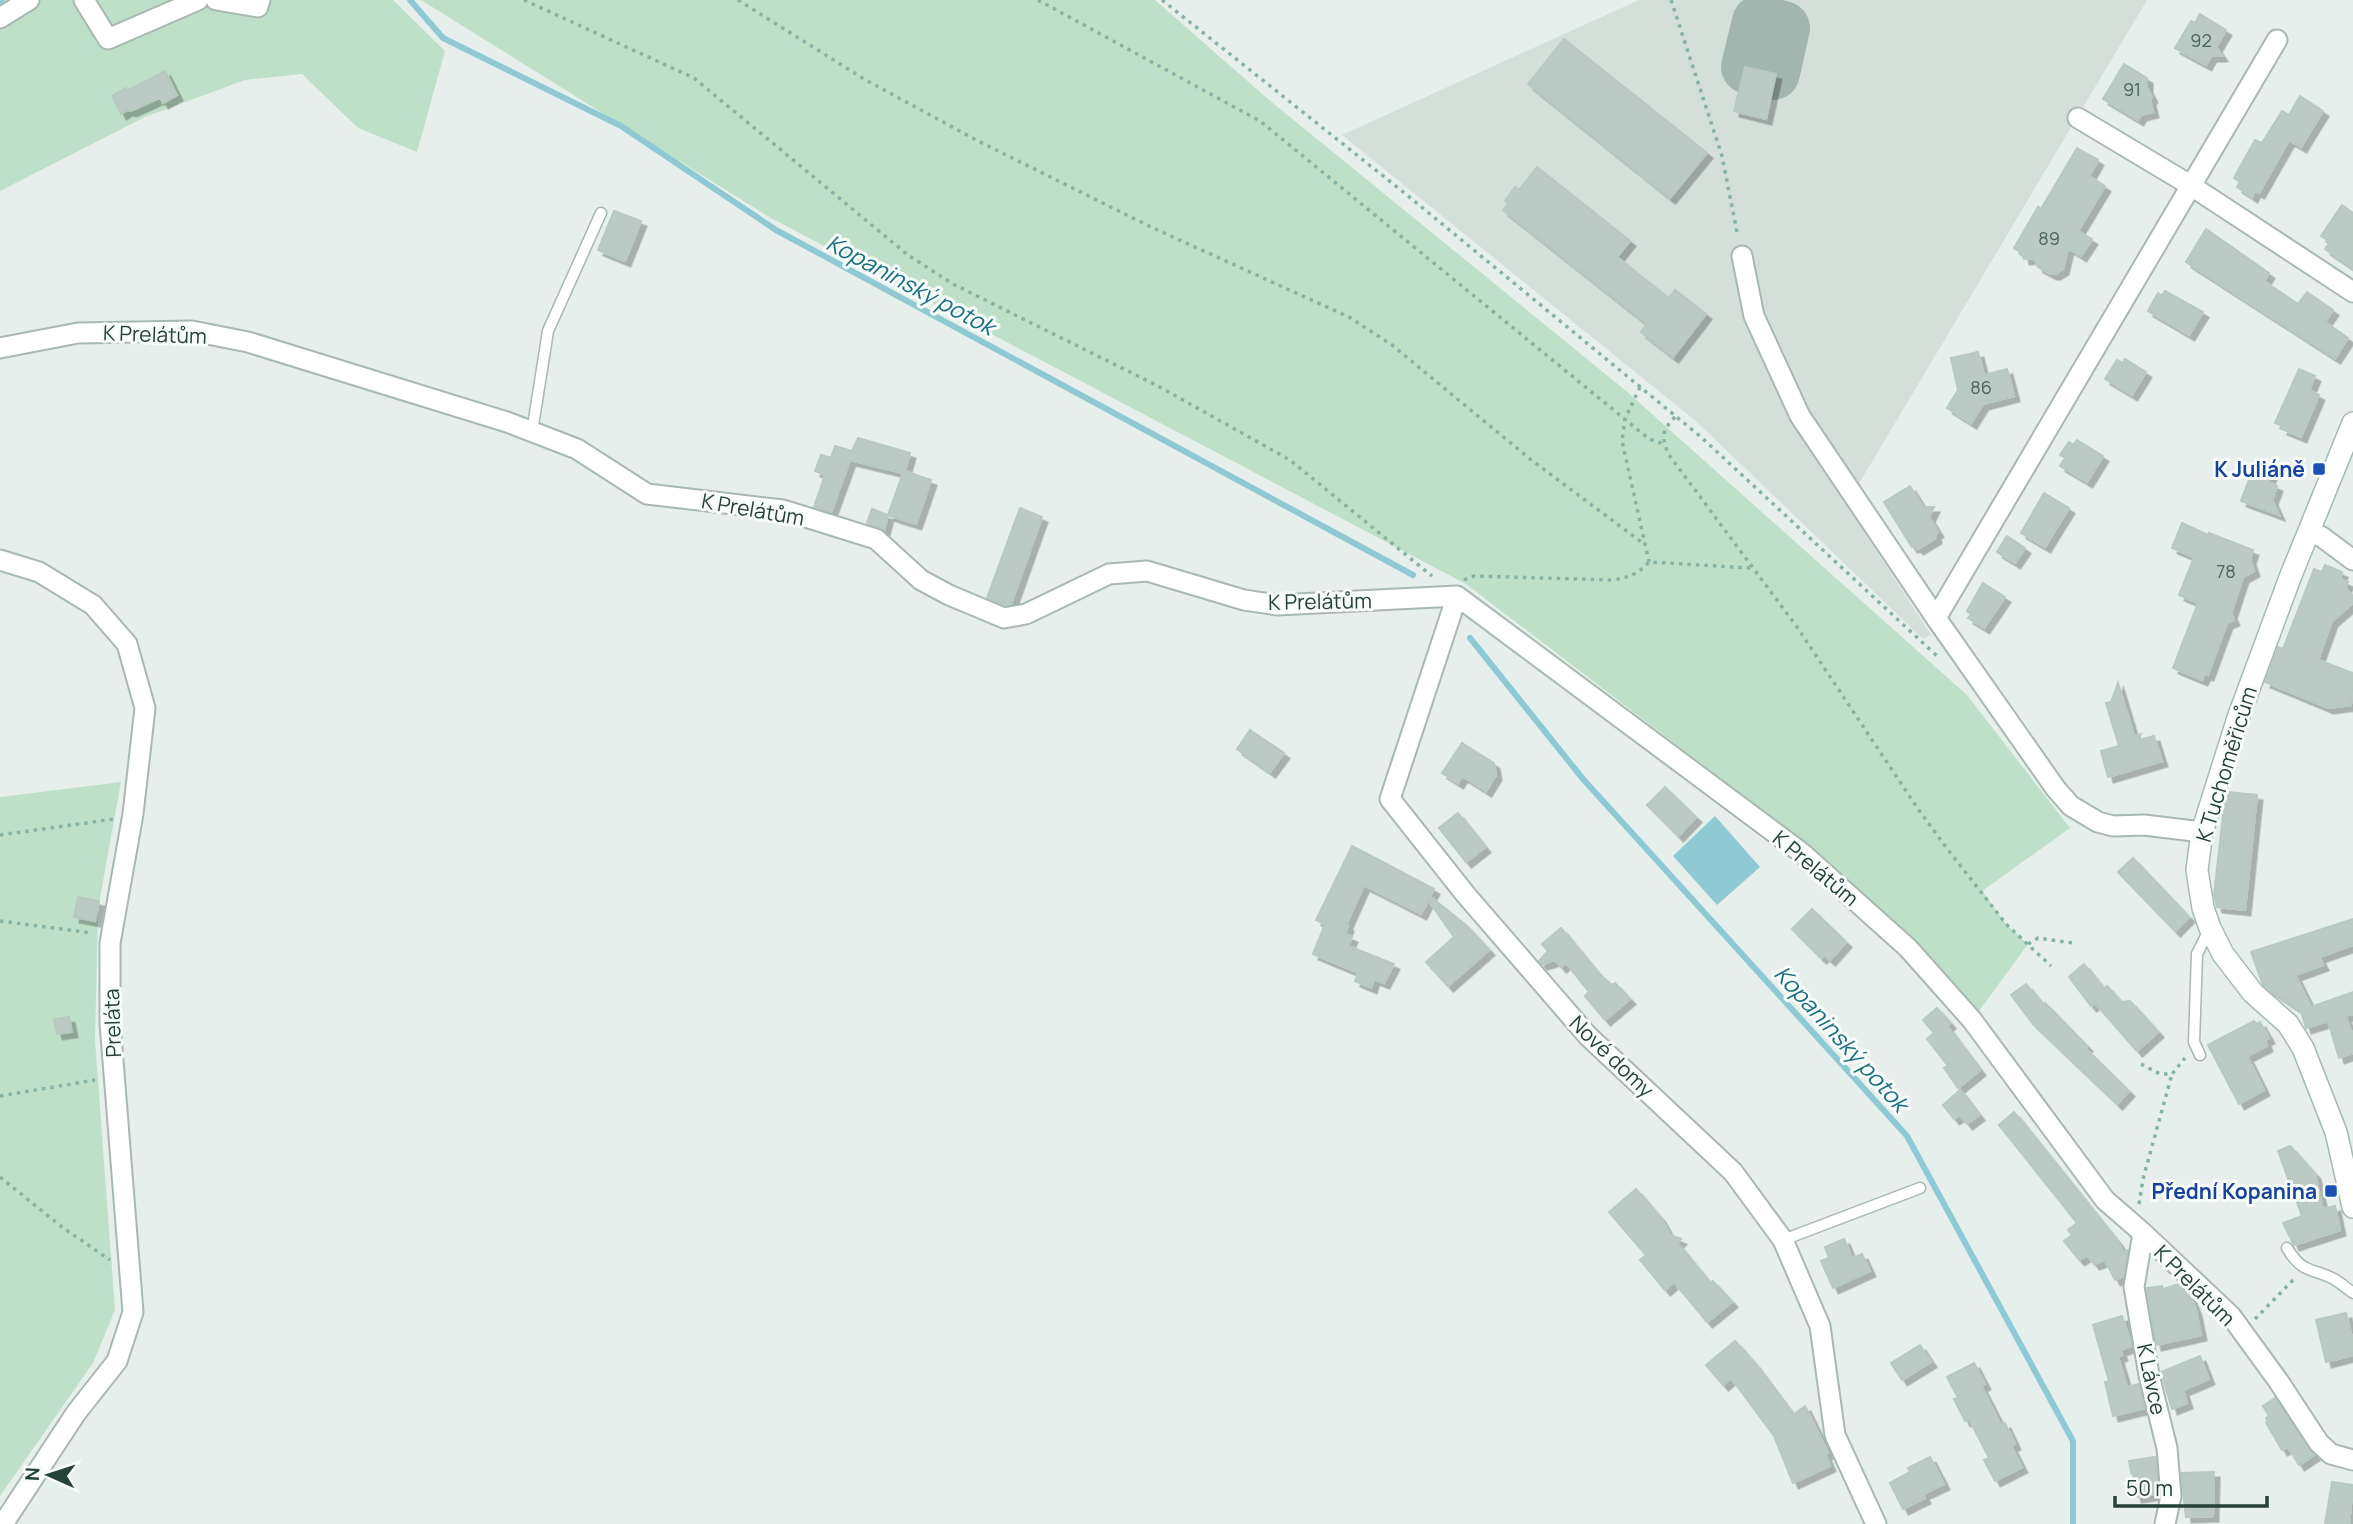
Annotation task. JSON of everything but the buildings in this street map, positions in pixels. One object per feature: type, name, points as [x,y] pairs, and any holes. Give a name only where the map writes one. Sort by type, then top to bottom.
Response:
[{"type":"street","points":[[0,18],[29,0]]},
{"type":"street","points":[[84,0],[108,39],[198,0]]},
{"type":"street","points":[[216,0],[258,7],[260,0]]},
{"type":"street","points":[[1936,618],[2277,40]]},
{"type":"street","points":[[2078,118],[2190,186],[2353,292]]},
{"type":"street","points":[[1742,256],[1754,316],[1800,416],[1936,618],[2056,789],[2071,806],[2098,822],[2113,826],[2144,825],[2202,832]]},
{"type":"street","name":"K Prelátům","points":[[0,348],[78,333],[192,331],[248,342],[507,422],[577,449],[647,494],[783,510],[876,539],[921,580],[1004,618],[1026,614],[1109,574],[1147,571],[1244,600],[1277,605],[1457,596],[1802,853],[1908,948],[1972,1020],[2105,1200],[2231,1317],[2279,1382],[2319,1443],[2331,1454],[2353,1460]]},
{"type":"street","name":"K Tuchoměřicům","points":[[2353,423],[2238,718],[2202,832],[2197,870],[2210,928],[2236,973],[2297,1035],[2330,1112],[2353,1207]]},
{"type":"street","points":[[2309,531],[2322,537],[2353,560]]},
{"type":"street","name":"Preláta","points":[[0,560],[39,572],[93,605],[127,645],[145,708],[133,814],[111,935],[110,1023],[132,1312],[117,1361],[76,1413],[3,1524]]},
{"type":"street","name":"Nové domy","points":[[1457,596],[1390,799],[1466,895],[1588,1036],[1733,1172],[1783,1240],[1820,1326],[1835,1435],[1876,1524]]},
{"type":"street","name":"K Lávce","points":[[2143,1233],[2134,1287],[2167,1448],[2171,1496],[2165,1524]]},
{"type":"lane","points":[[532,432],[548,331],[601,213]]},
{"type":"lane","points":[[2200,1055],[2194,1042],[2197,954],[2210,928]]},
{"type":"lane","points":[[1783,1240],[1920,1188]]},
{"type":"lane","points":[[2287,1248],[2296,1262],[2306,1269],[2333,1279],[2353,1293]]},
{"type":"path","points":[[524,0],[694,78],[908,255],[953,284],[1158,386],[1290,460],[1457,596],[1464,580],[1474,576],[1611,580],[1630,578],[1640,572],[1648,562]]},
{"type":"path","points":[[738,0],[864,79],[978,141],[1151,227],[1349,317],[1392,345],[1530,459],[1644,544]]},
{"type":"path","points":[[1038,0],[1260,121],[1649,439],[1664,444]]},
{"type":"path","points":[[1161,0],[1422,208],[1701,437],[1946,663]]},
{"type":"path","points":[[1671,0],[1722,156],[1742,256]]},
{"type":"path","points":[[1640,387],[1625,419],[1622,442],[1648,562]]},
{"type":"path","points":[[1675,417],[1665,427],[1662,435],[1669,455],[1797,627],[1918,810],[2006,924],[2051,966]]},
{"type":"path","points":[[1648,562],[1752,568]]},
{"type":"path","points":[[0,835],[104,821],[133,814]]},
{"type":"path","points":[[0,920],[111,935]]},
{"type":"path","points":[[2028,944],[2038,939],[2073,943]]},
{"type":"path","points":[[2143,1179],[2172,1073],[2182,1064],[2194,1042]]},
{"type":"path","points":[[2141,1064],[2160,1074],[2172,1073]]},
{"type":"path","points":[[0,1096],[114,1076]]},
{"type":"path","points":[[0,1177],[62,1227],[130,1275]]},
{"type":"path","points":[[2240,1331],[2306,1269]]},
{"type":"shaded area","points":[[1639,0],[2147,0],[1854,492],[1842,498],[1931,635],[1923,639],[1697,422],[1342,135]]},
{"type":"green space","points":[[0,0],[393,0],[445,51],[417,152],[358,128],[302,74],[245,80],[145,117],[0,191]]},
{"type":"green space","points":[[421,0],[1155,0],[1268,99],[1625,390],[1967,695],[2070,828],[1982,891],[2006,924],[2028,944],[1979,1011],[1909,936],[1806,844],[1466,584],[771,218]]},
{"type":"green space","points":[[121,782],[98,909],[95,1040],[115,1310],[93,1363],[0,1496],[0,797]]},
{"type":"water","points":[[1715,816],[1760,867],[1717,905],[1673,856]]},
{"type":"waterway","name":"Kopaninský potok","points":[[410,0],[443,38],[621,126],[776,230],[1413,575]]},
{"type":"waterway","name":"Kopaninský potok","points":[[1470,638],[1583,779],[1907,1136],[2073,1441],[2073,1524]]},
{"type":"taxiway","points":[[1759,22],[1783,28],[1773,73],[1748,67],[1759,22]]},
{"type":"place","name":"K Juliáně","points":[[2319,469]]},
{"type":"place","name":"Přední Kopanina","points":[[2331,1191]]}]
